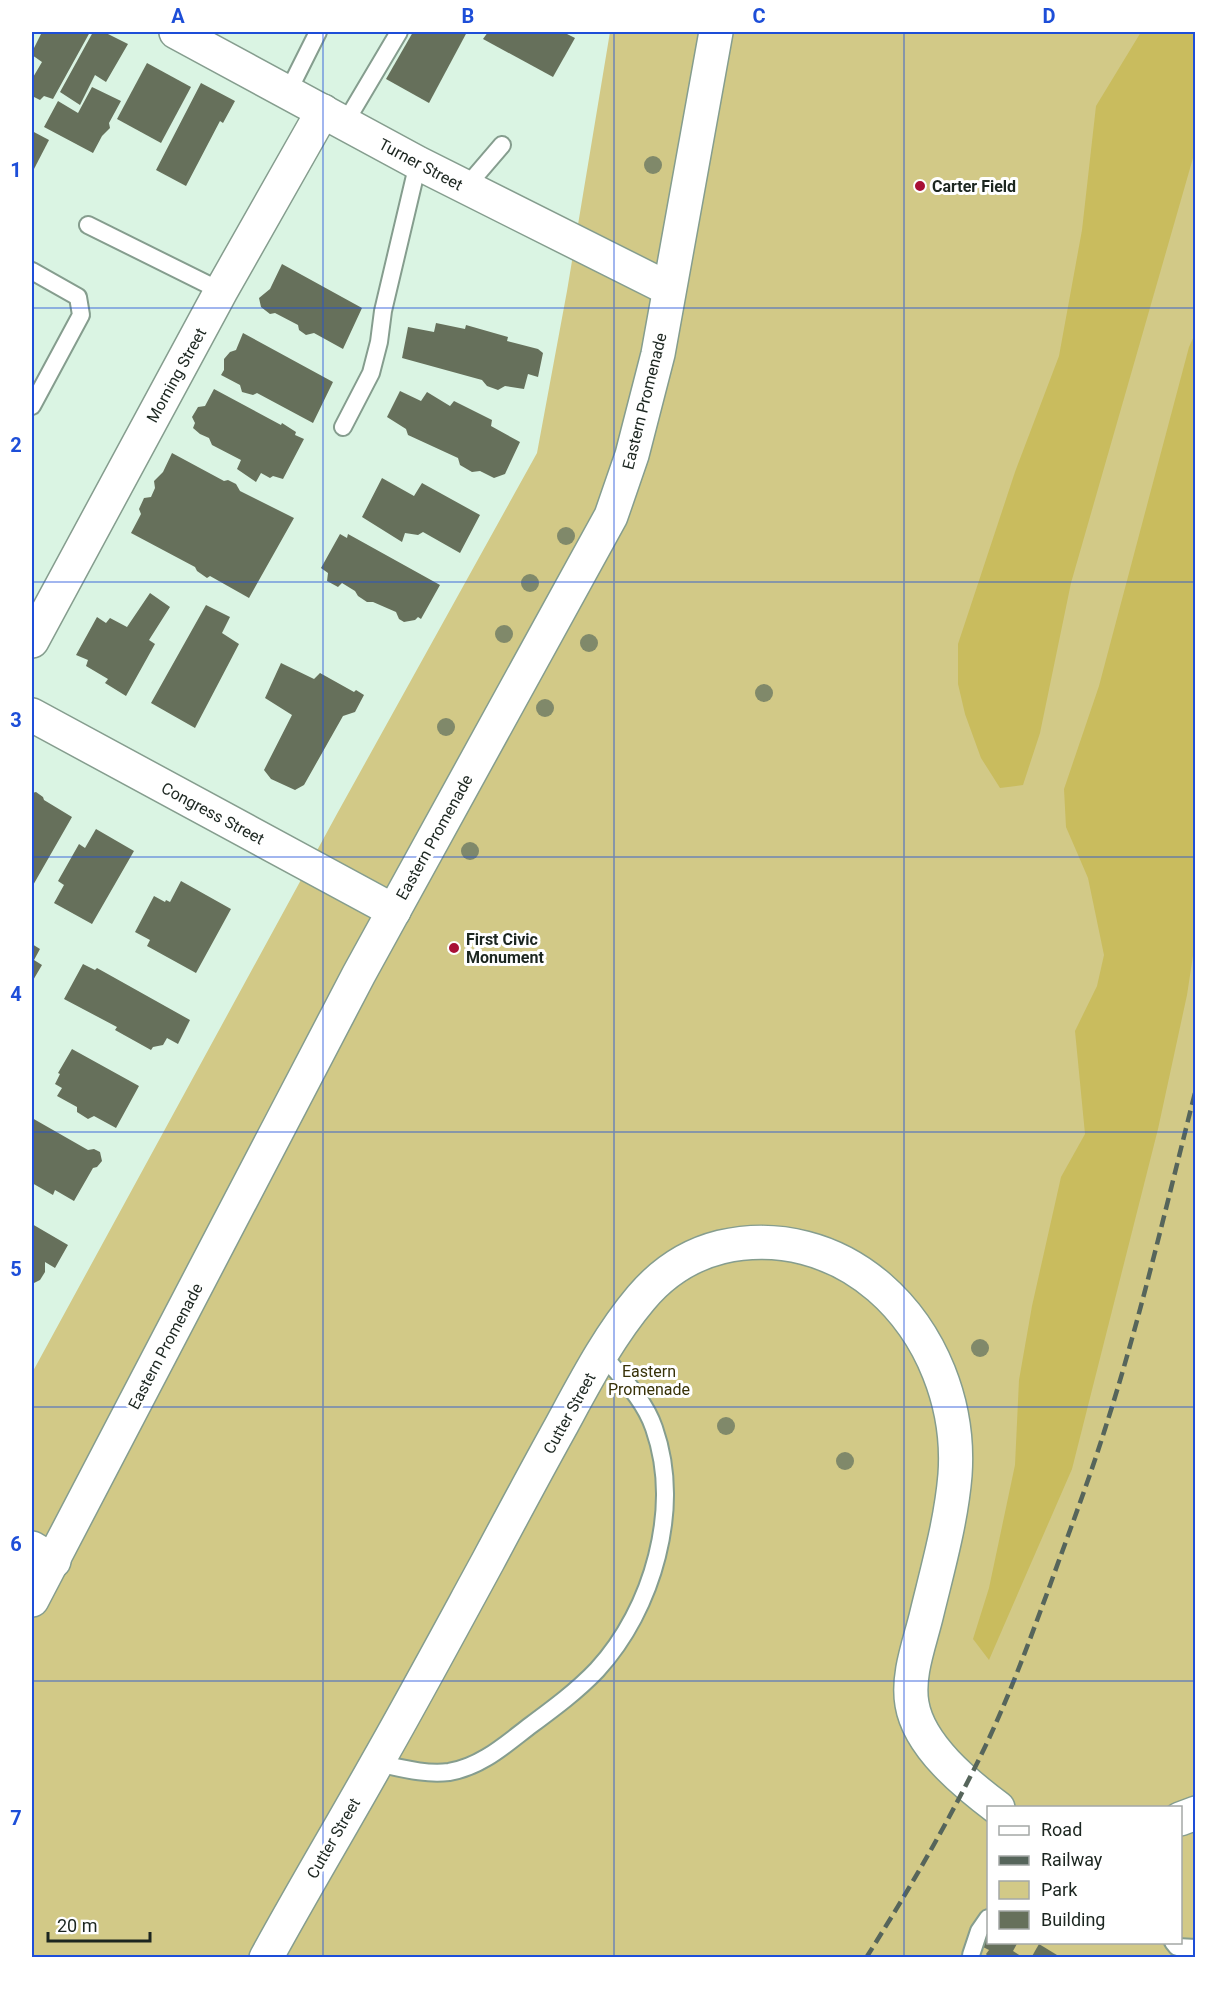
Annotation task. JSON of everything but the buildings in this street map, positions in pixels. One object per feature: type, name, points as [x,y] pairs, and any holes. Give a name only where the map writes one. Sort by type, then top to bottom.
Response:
[{"type":"street","name":"Turner Street","points":[[176,32],[418,163],[669,289]]},
{"type":"street","name":"Eastern Promenade","points":[[32,1600],[43,1555],[393,911],[611,516],[632,455],[658,354],[716,32]]},
{"type":"street","name":"Morning Street","points":[[32,641],[221,291],[334,117]]},
{"type":"street","name":"Congress Street","points":[[32,715],[393,911]]},
{"type":"street","name":"Cutter Street","points":[[266,1958],[377,1763],[568,1412],[602,1354],[639,1300],[665,1274],[684,1262],[718,1247],[746,1243],[789,1244],[844,1262],[886,1293],[902,1310],[924,1341],[941,1378],[951,1416],[955,1447],[952,1498],[912,1677],[912,1708],[925,1736],[945,1761],[996,1806]]},
{"type":"lane","points":[[288,92],[318,32]]},
{"type":"lane","points":[[334,117],[399,32]]},
{"type":"lane","points":[[466,187],[502,146]]},
{"type":"lane","points":[[343,428],[371,373],[379,342],[383,311],[418,163]]},
{"type":"lane","points":[[88,225],[221,291]]},
{"type":"lane","points":[[32,271],[78,297],[81,315],[32,406]]},
{"type":"lane","points":[[377,1763],[432,1773],[460,1769],[481,1761],[498,1751],[569,1697],[598,1669],[630,1624],[647,1585],[657,1553],[663,1516],[664,1475],[659,1446],[649,1415],[636,1394],[602,1354]]},
{"type":"lane","points":[[971,1955],[979,1931],[987,1919]]},
{"type":"lane","points":[[1175,1944],[1177,1947],[1196,1948]]},
{"type":"green space","name":"Eastern Promenade","points":[[610,32],[1195,32],[1195,1957],[32,1958],[32,1373],[537,453],[567,291]]},
{"type":"shaded area","points":[[1141,32],[1195,32],[1195,151],[1071,583],[1040,733],[1023,785],[1000,788],[981,758],[965,714],[958,684],[958,644],[1015,472],[1059,356],[1082,230],[1096,106]]},
{"type":"shaded area","points":[[1195,334],[1196,936],[1187,995],[1158,1129],[1072,1469],[989,1660],[973,1639],[989,1588],[1015,1465],[1019,1380],[1032,1306],[1061,1177],[1085,1134],[1075,1031],[1097,986],[1104,955],[1088,878],[1066,827],[1064,789],[1099,686],[1189,347]]},
{"type":"railway","points":[[866,1958],[898,1907],[971,1776],[1002,1710],[1026,1649],[1085,1489],[1118,1387],[1196,1089]]},
{"type":"place","name":"Carter Field","points":[[920,186]]},
{"type":"place","name":"First Civic Monument","points":[[454,948]]}]
